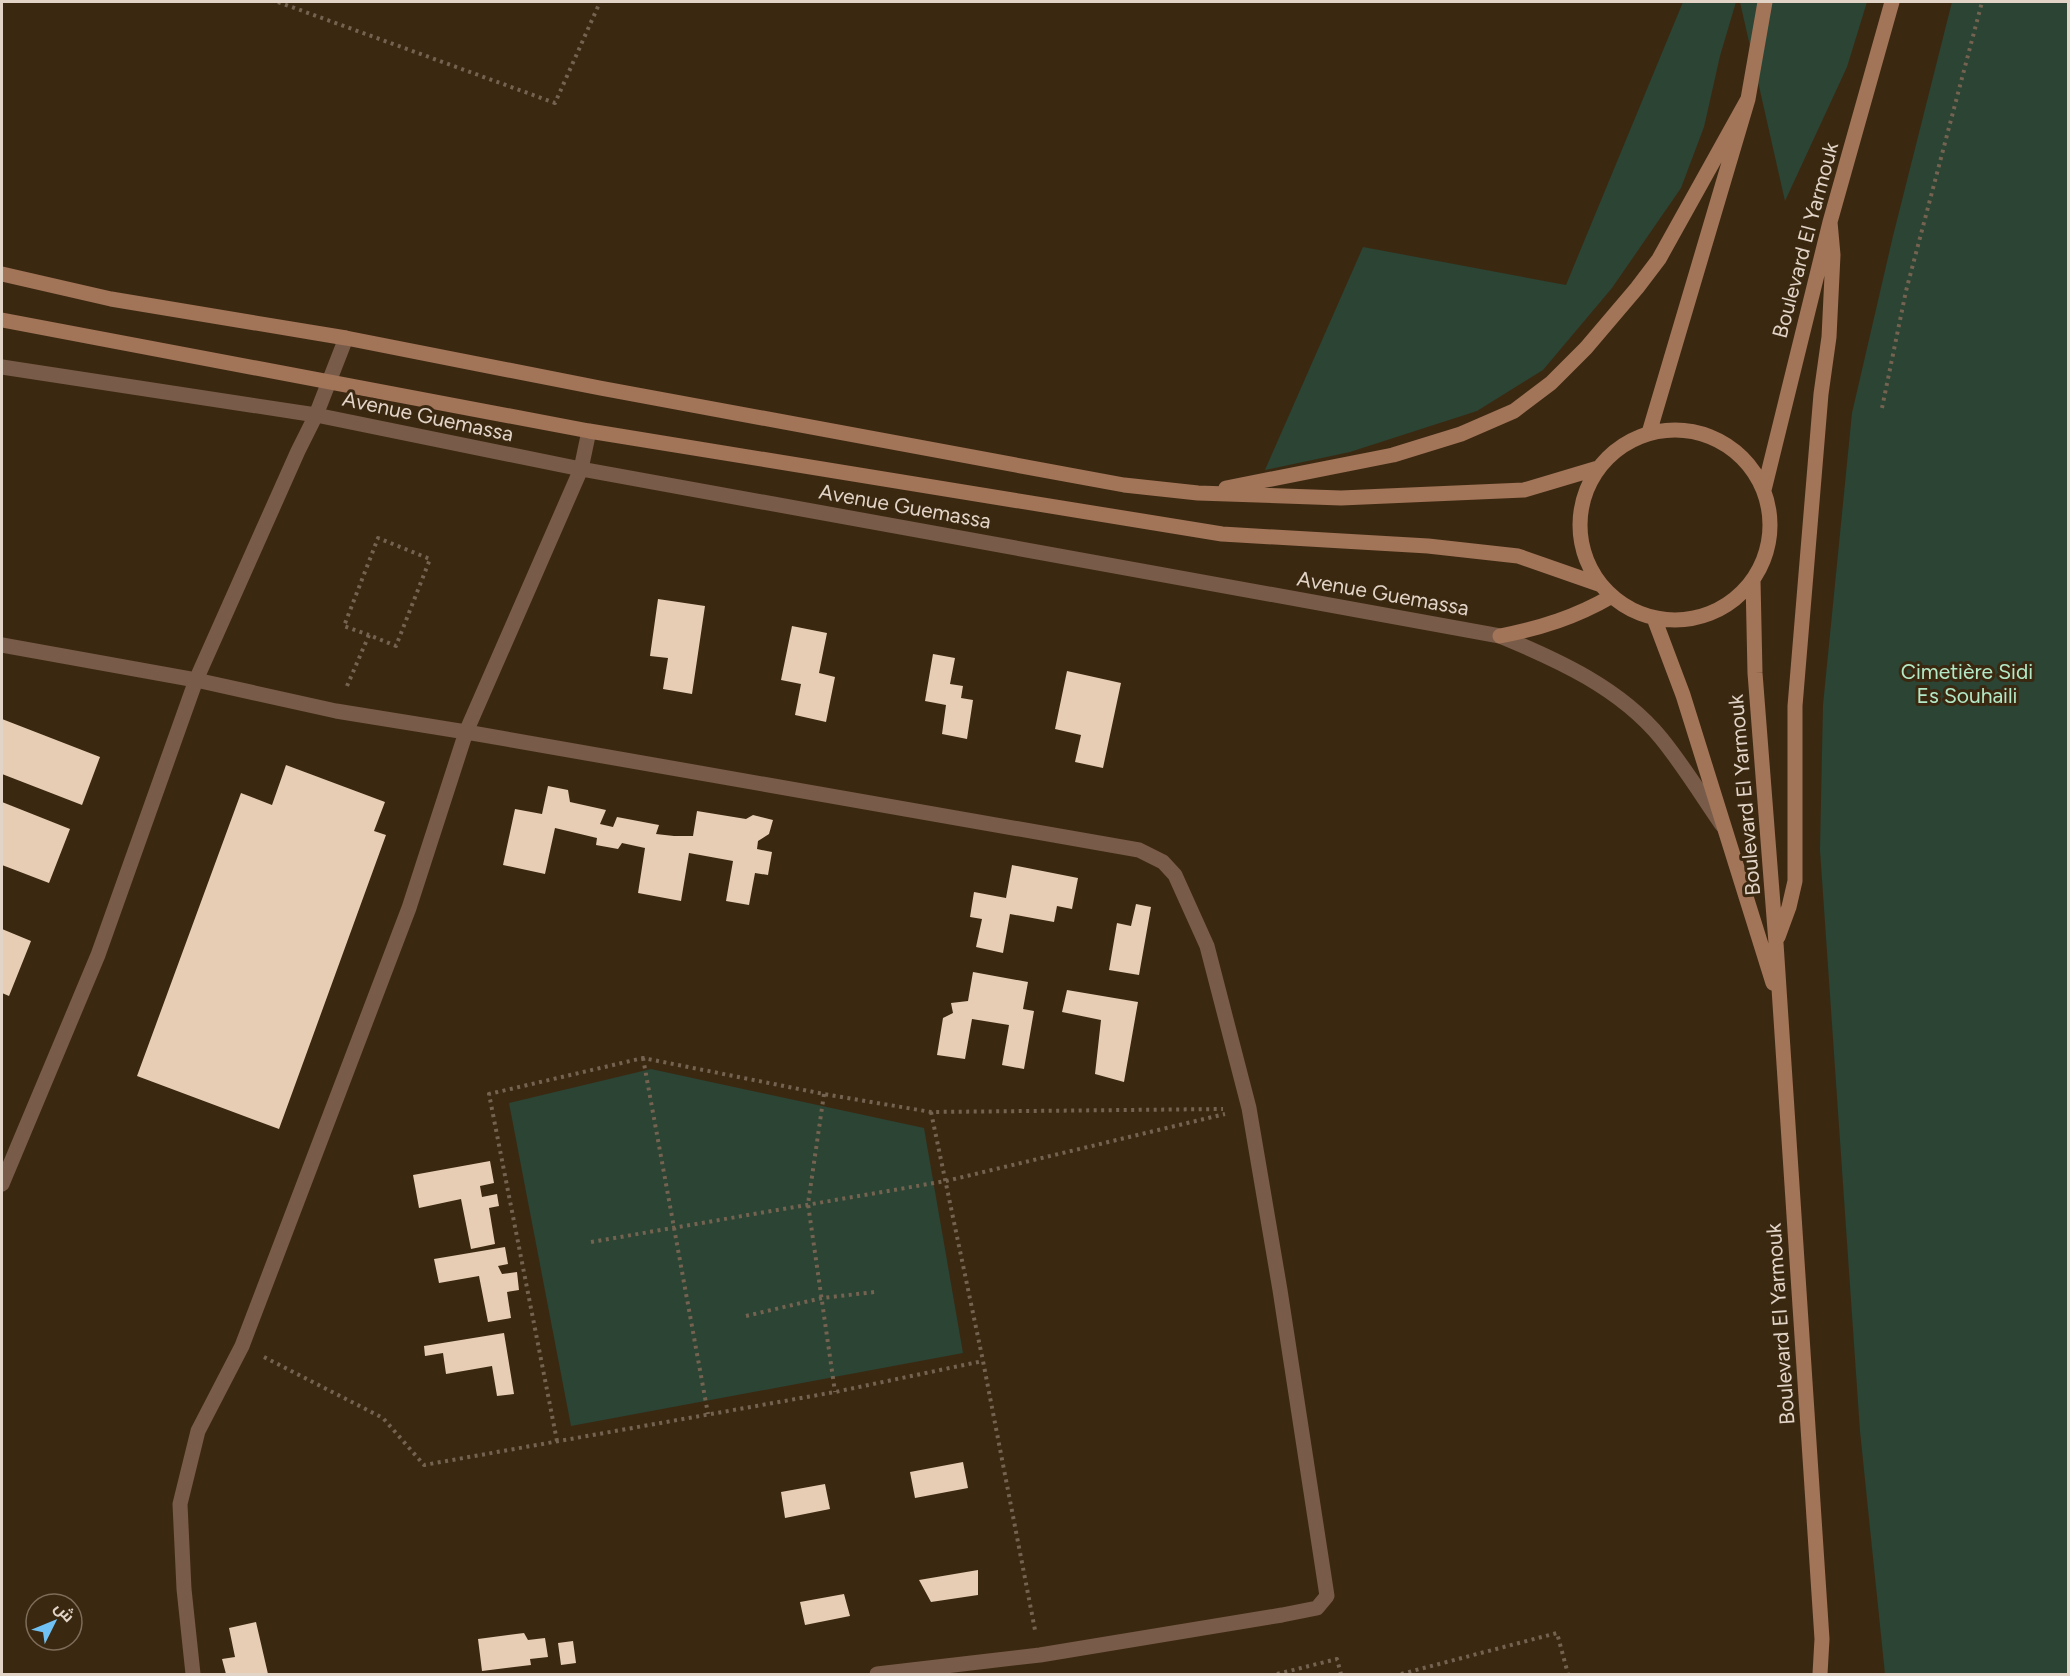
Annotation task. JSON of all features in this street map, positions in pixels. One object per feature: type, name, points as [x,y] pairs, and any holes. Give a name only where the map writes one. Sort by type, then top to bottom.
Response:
[{"type":"main road","points":[[1649,433],[1748,99],[1765,2]]},
{"type":"main road","name":"Boulevard El Yarmouk","points":[[1764,490],[1830,222],[1892,2]]},
{"type":"main road","points":[[1198,493],[1394,455],[1461,434],[1514,411],[1551,383],[1586,348],[1659,259],[1748,99]]},
{"type":"main road","points":[[1776,943],[1789,907],[1795,881],[1795,706],[1818,428],[1829,337],[1833,255],[1830,222]]},
{"type":"main road","points":[[2,274],[111,299],[346,338],[600,388],[1124,485],[1198,493],[1341,498],[1524,490],[1598,468]]},
{"type":"main road","name":"Avenue Guemassa","points":[[2,320],[589,431],[1222,534],[1428,546],[1518,556],[1607,591]]},
{"type":"main road","points":[[1679,429],[1710,435],[1737,452],[1757,476],[1764,490],[1770,513],[1770,537],[1767,552],[1753,580],[1743,593],[1717,611],[1686,620],[1654,618],[1632,610],[1607,591],[1591,570],[1580,536],[1579,518],[1588,483],[1598,468],[1620,446],[1649,433],[1679,429]]},
{"type":"main road","name":"Boulevard El Yarmouk","points":[[1753,580],[1755,673],[1776,943],[1822,1640],[1820,1674]]},
{"type":"main road","points":[[1500,636],[1563,621],[1588,610],[1607,591]]},
{"type":"main road","name":"Boulevard El Yarmouk","points":[[1654,618],[1683,695],[1780,1006]]},
{"type":"main road","name":"Boulevard El Yarmouk","points":[[1822,1640],[1829,1674]]},
{"type":"street","points":[[2,1184],[8,1147],[98,954],[196,680],[316,414],[346,338]]},
{"type":"street","name":"Avenue Guemassa","points":[[2,367],[316,414],[581,469],[1500,636],[1546,655],[1585,676],[1643,719],[1661,738],[1726,831]]},
{"type":"street","points":[[193,1674],[184,1588],[180,1504],[198,1431],[242,1346],[410,908],[466,732],[581,469],[589,431]]},
{"type":"street","points":[[2,645],[196,680],[336,711],[1139,850],[1163,862],[1175,875],[1203,935],[1249,1108],[1281,1290],[1327,1596],[1317,1608],[1040,1655],[877,1674]]},
{"type":"path","points":[[278,2],[555,103],[600,2]]},
{"type":"path","points":[[1882,408],[1906,291],[1982,2]]},
{"type":"path","points":[[378,538],[430,559],[396,646],[369,635],[344,626],[378,538]]},
{"type":"path","points":[[336,711],[369,635]]},
{"type":"path","points":[[557,1441],[489,1094],[643,1058],[824,1094],[931,1112],[1249,1108]]},
{"type":"path","points":[[643,1058],[708,1414]]},
{"type":"path","points":[[824,1094],[808,1204],[835,1392]]},
{"type":"path","points":[[591,1242],[946,1182],[1249,1108]]},
{"type":"path","points":[[931,1112],[983,1361],[1040,1655]]},
{"type":"path","points":[[746,1316],[822,1298],[875,1292]]},
{"type":"path","points":[[242,1346],[383,1418],[424,1465],[835,1392],[983,1361]]},
{"type":"path","points":[[1401,1674],[1557,1633],[1568,1674]]},
{"type":"path","points":[[1277,1674],[1337,1659],[1341,1674]]},
{"type":"green space","points":[[1683,2],[1736,2],[1720,56],[1704,127],[1681,188],[1612,288],[1543,370],[1477,411],[1350,452],[1265,470],[1363,247],[1566,285]]},
{"type":"green space","points":[[1740,2],[1867,2],[1847,67],[1785,201]]},
{"type":"green space","name":"Cimetière Sidi Es Souhaili","points":[[1952,2],[2068,2],[2068,1674],[1885,1674],[1860,1431],[1820,850],[1823,705],[1852,413],[1893,236]]},
{"type":"green space","points":[[651,1069],[924,1128],[963,1353],[571,1426],[509,1103]]},
{"type":"building","points":[[658,599],[705,606],[692,694],[663,689],[668,658],[650,656]]},
{"type":"building","points":[[792,626],[827,633],[819,673],[835,677],[826,722],[795,715],[801,684],[781,680]]},
{"type":"building","points":[[933,654],[955,658],[950,684],[963,686],[961,698],[973,700],[967,739],[942,734],[946,705],[925,701]]},
{"type":"building","points":[[1067,671],[1121,683],[1103,768],[1075,762],[1081,735],[1055,729]]},
{"type":"building","points":[[2,719],[100,757],[82,805],[2,774]]},
{"type":"building","points":[[286,765],[385,802],[374,831],[386,835],[279,1129],[137,1076],[241,793],[272,805]]},
{"type":"building","points":[[548,786],[568,790],[570,802],[606,810],[600,824],[613,827],[617,817],[659,825],[656,834],[693,836],[697,811],[746,819],[753,815],[773,820],[769,834],[758,841],[757,849],[772,852],[768,875],[755,873],[749,905],[726,901],[733,861],[689,853],[681,901],[638,893],[645,848],[622,843],[618,849],[596,845],[597,838],[555,828],[545,874],[503,865],[515,809],[542,814]]},
{"type":"building","points":[[2,802],[70,829],[49,883],[2,865]]},
{"type":"building","points":[[1012,865],[1078,878],[1072,909],[1057,906],[1054,922],[1010,914],[1003,953],[976,947],[982,919],[970,917],[974,892],[1006,898]]},
{"type":"building","points":[[1136,904],[1151,907],[1139,975],[1109,970],[1117,923],[1131,926]]},
{"type":"building","points":[[2,929],[31,941],[9,996],[2,993]]},
{"type":"building","points":[[973,972],[1028,982],[1023,1009],[1034,1011],[1024,1069],[1002,1065],[1009,1025],[972,1019],[965,1059],[937,1055],[943,1018],[953,1013],[951,1003],[968,1001]]},
{"type":"building","points":[[1067,990],[1138,1002],[1124,1082],[1095,1074],[1101,1020],[1062,1012]]},
{"type":"building","points":[[490,1161],[494,1183],[480,1186],[482,1197],[497,1194],[499,1206],[489,1208],[495,1244],[471,1249],[461,1199],[419,1208],[413,1175]]},
{"type":"building","points":[[505,1247],[508,1264],[498,1266],[502,1274],[517,1272],[519,1290],[507,1292],[511,1318],[488,1322],[479,1276],[439,1283],[434,1259]]},
{"type":"building","points":[[504,1333],[514,1394],[497,1396],[492,1366],[446,1374],[443,1353],[425,1356],[424,1346]]},
{"type":"building","points":[[963,1462],[968,1488],[915,1498],[910,1472]]},
{"type":"building","points":[[825,1484],[830,1509],[785,1518],[781,1492]]},
{"type":"building","points":[[978,1570],[978,1595],[931,1602],[919,1580]]},
{"type":"building","points":[[844,1594],[850,1616],[805,1625],[800,1602]]},
{"type":"building","points":[[256,1622],[268,1674],[226,1674],[222,1659],[235,1657],[229,1628]]},
{"type":"building","points":[[524,1633],[528,1640],[545,1638],[548,1657],[530,1659],[531,1665],[482,1671],[478,1639]]},
{"type":"building","points":[[573,1641],[576,1663],[561,1665],[558,1643]]}]
